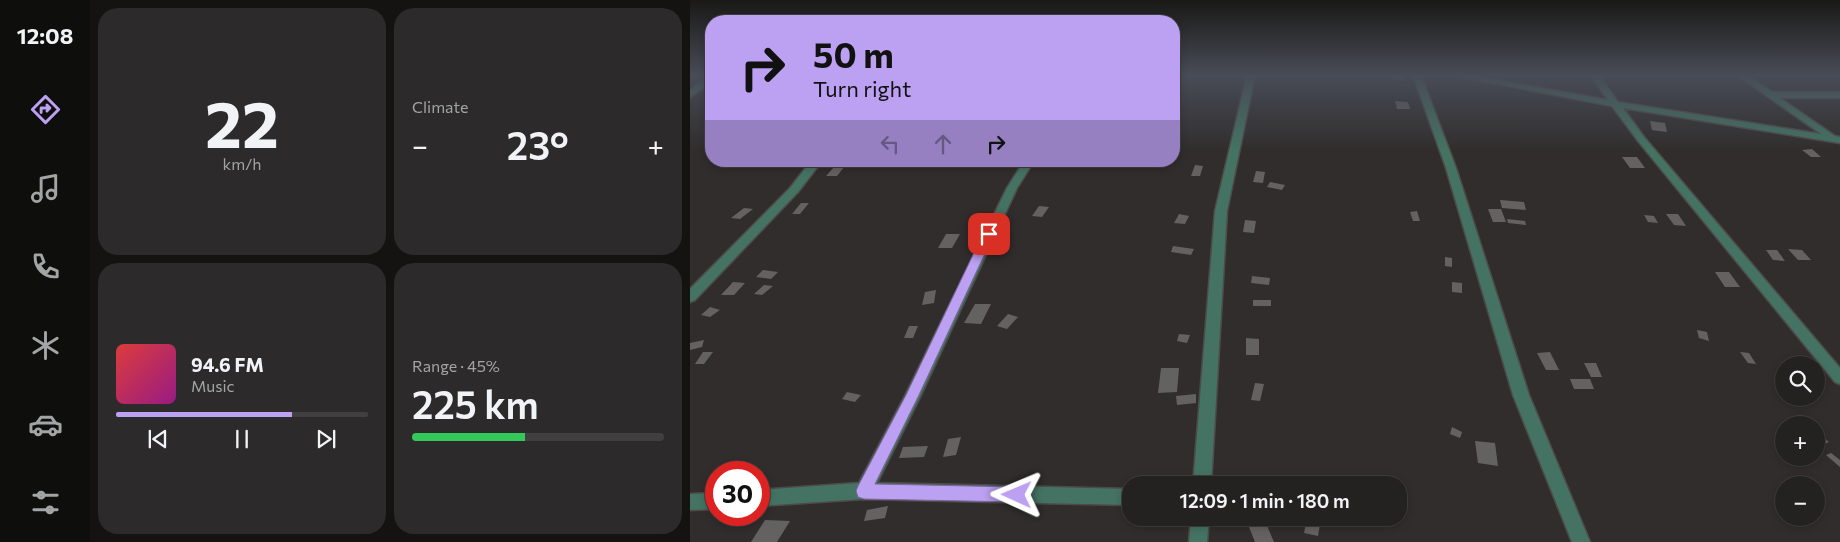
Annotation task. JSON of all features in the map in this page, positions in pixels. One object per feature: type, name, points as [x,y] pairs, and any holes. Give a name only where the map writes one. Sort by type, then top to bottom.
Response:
[{"type":"street","points":[[1203,476],[1221,211],[1245,100]]},
{"type":"street","points":[[1426,100],[1451,168],[1521,395],[1581,542]]},
{"type":"street","points":[[1599,100],[1838,141]]},
{"type":"street","points":[[1613,100],[1641,139],[1840,378]]},
{"type":"street","points":[[1776,100],[1838,141]]},
{"type":"street","points":[[690,297],[794,190],[812,167]]},
{"type":"street","points":[[864,491],[912,397],[1012,188],[1025,167]]},
{"type":"street","points":[[770,497],[864,491],[1122,497]]},
{"type":"street","points":[[690,502],[705,501]]},
{"type":"street","points":[[1198,542],[1199,526]]},
{"type":"building","points":[[1395,101],[1408,102],[1410,109],[1397,109]]},
{"type":"building","points":[[1650,121],[1665,123],[1667,132],[1652,130]]},
{"type":"building","points":[[1812,149],[1821,157],[1811,157],[1802,150]]},
{"type":"building","points":[[1622,157],[1637,157],[1645,168],[1630,168]]},
{"type":"building","points":[[1195,165],[1203,166],[1200,176],[1191,176]]},
{"type":"building","points":[[834,167],[844,167],[837,176],[826,176]]},
{"type":"building","points":[[1256,171],[1265,172],[1263,183],[1253,182]]},
{"type":"building","points":[[1270,182],[1285,185],[1282,190],[1267,187]]},
{"type":"building","points":[[1500,200],[1524,202],[1526,210],[1502,208]]},
{"type":"building","points":[[801,203],[809,203],[800,214],[792,214]]},
{"type":"building","points":[[1039,206],[1049,207],[1042,217],[1032,216]]},
{"type":"building","points":[[744,208],[753,209],[740,219],[731,218]]},
{"type":"building","points":[[1488,209],[1501,209],[1506,222],[1493,222]]},
{"type":"building","points":[[1417,211],[1420,221],[1413,221],[1410,212]]},
{"type":"building","points":[[1179,214],[1189,216],[1185,224],[1174,223]]},
{"type":"building","points":[[1666,214],[1678,214],[1686,226],[1674,225]]},
{"type":"building","points":[[1644,215],[1654,216],[1658,223],[1648,222]]},
{"type":"building","points":[[1507,219],[1525,221],[1526,225],[1508,223]]},
{"type":"building","points":[[1245,220],[1256,221],[1254,233],[1243,232]]},
{"type":"building","points":[[946,234],[960,234],[952,248],[938,248]]},
{"type":"building","points":[[1173,246],[1194,249],[1191,255],[1171,252]]},
{"type":"building","points":[[1788,249],[1802,250],[1811,260],[1798,260]]},
{"type":"building","points":[[1766,250],[1777,250],[1785,261],[1773,260]]},
{"type":"building","points":[[1445,257],[1452,258],[1452,267],[1445,266]]},
{"type":"building","points":[[763,270],[778,272],[771,279],[756,277]]},
{"type":"building","points":[[1715,272],[1729,272],[1740,287],[1725,287]]},
{"type":"building","points":[[1252,276],[1270,278],[1269,285],[1251,283]]},
{"type":"building","points":[[733,282],[745,283],[734,295],[721,295]]},
{"type":"building","points":[[1452,282],[1462,283],[1462,293],[1452,292]]},
{"type":"building","points":[[764,285],[773,286],[762,295],[754,294]]},
{"type":"building","points":[[936,290],[934,303],[922,305],[925,292]]},
{"type":"building","points":[[1253,300],[1271,300],[1271,306],[1253,306]]},
{"type":"building","points":[[975,304],[991,304],[981,324],[964,323]]},
{"type":"building","points":[[710,307],[720,310],[710,317],[701,315]]},
{"type":"building","points":[[1008,314],[1018,317],[1007,329],[997,326]]},
{"type":"building","points":[[909,326],[918,326],[913,338],[904,338]]},
{"type":"building","points":[[1697,330],[1707,332],[1709,341],[1699,338]]},
{"type":"building","points":[[1179,334],[1190,335],[1187,343],[1177,341]]},
{"type":"building","points":[[1246,338],[1259,339],[1259,355],[1246,355]]},
{"type":"building","points":[[704,340],[702,347],[690,350],[690,343]]},
{"type":"building","points":[[703,352],[713,352],[704,364],[695,364]]},
{"type":"building","points":[[1550,352],[1559,370],[1546,370],[1537,353]]},
{"type":"building","points":[[1740,352],[1749,353],[1756,364],[1748,363]]},
{"type":"building","points":[[1584,363],[1596,363],[1602,377],[1591,377]]},
{"type":"building","points":[[1161,368],[1179,368],[1177,392],[1158,393]]},
{"type":"building","points":[[1570,379],[1590,379],[1594,389],[1574,389]]},
{"type":"building","points":[[1255,383],[1264,384],[1260,401],[1251,400]]},
{"type":"building","points":[[847,392],[861,395],[855,402],[842,399]]},
{"type":"building","points":[[1196,394],[1196,403],[1177,405],[1176,396]]},
{"type":"building","points":[[1452,427],[1462,432],[1460,438],[1450,434]]},
{"type":"building","points":[[961,437],[956,455],[943,457],[948,439]]},
{"type":"building","points":[[1475,441],[1495,443],[1498,466],[1478,463]]},
{"type":"building","points":[[928,446],[924,457],[899,458],[903,447]]},
{"type":"building","points":[[1831,453],[1840,460],[1840,467],[1826,455]]},
{"type":"building","points":[[888,506],[885,518],[864,521],[867,510]]},
{"type":"building","points":[[770,520],[790,521],[777,542],[751,542],[761,526],[770,526]]},
{"type":"building","points":[[1267,526],[1274,542],[1255,542],[1249,527]]},
{"type":"building","points":[[1305,526],[1320,526],[1318,536],[1304,533]]},
{"type":"route","points":[[989,234],[912,397],[864,491],[1017,495]]}]
